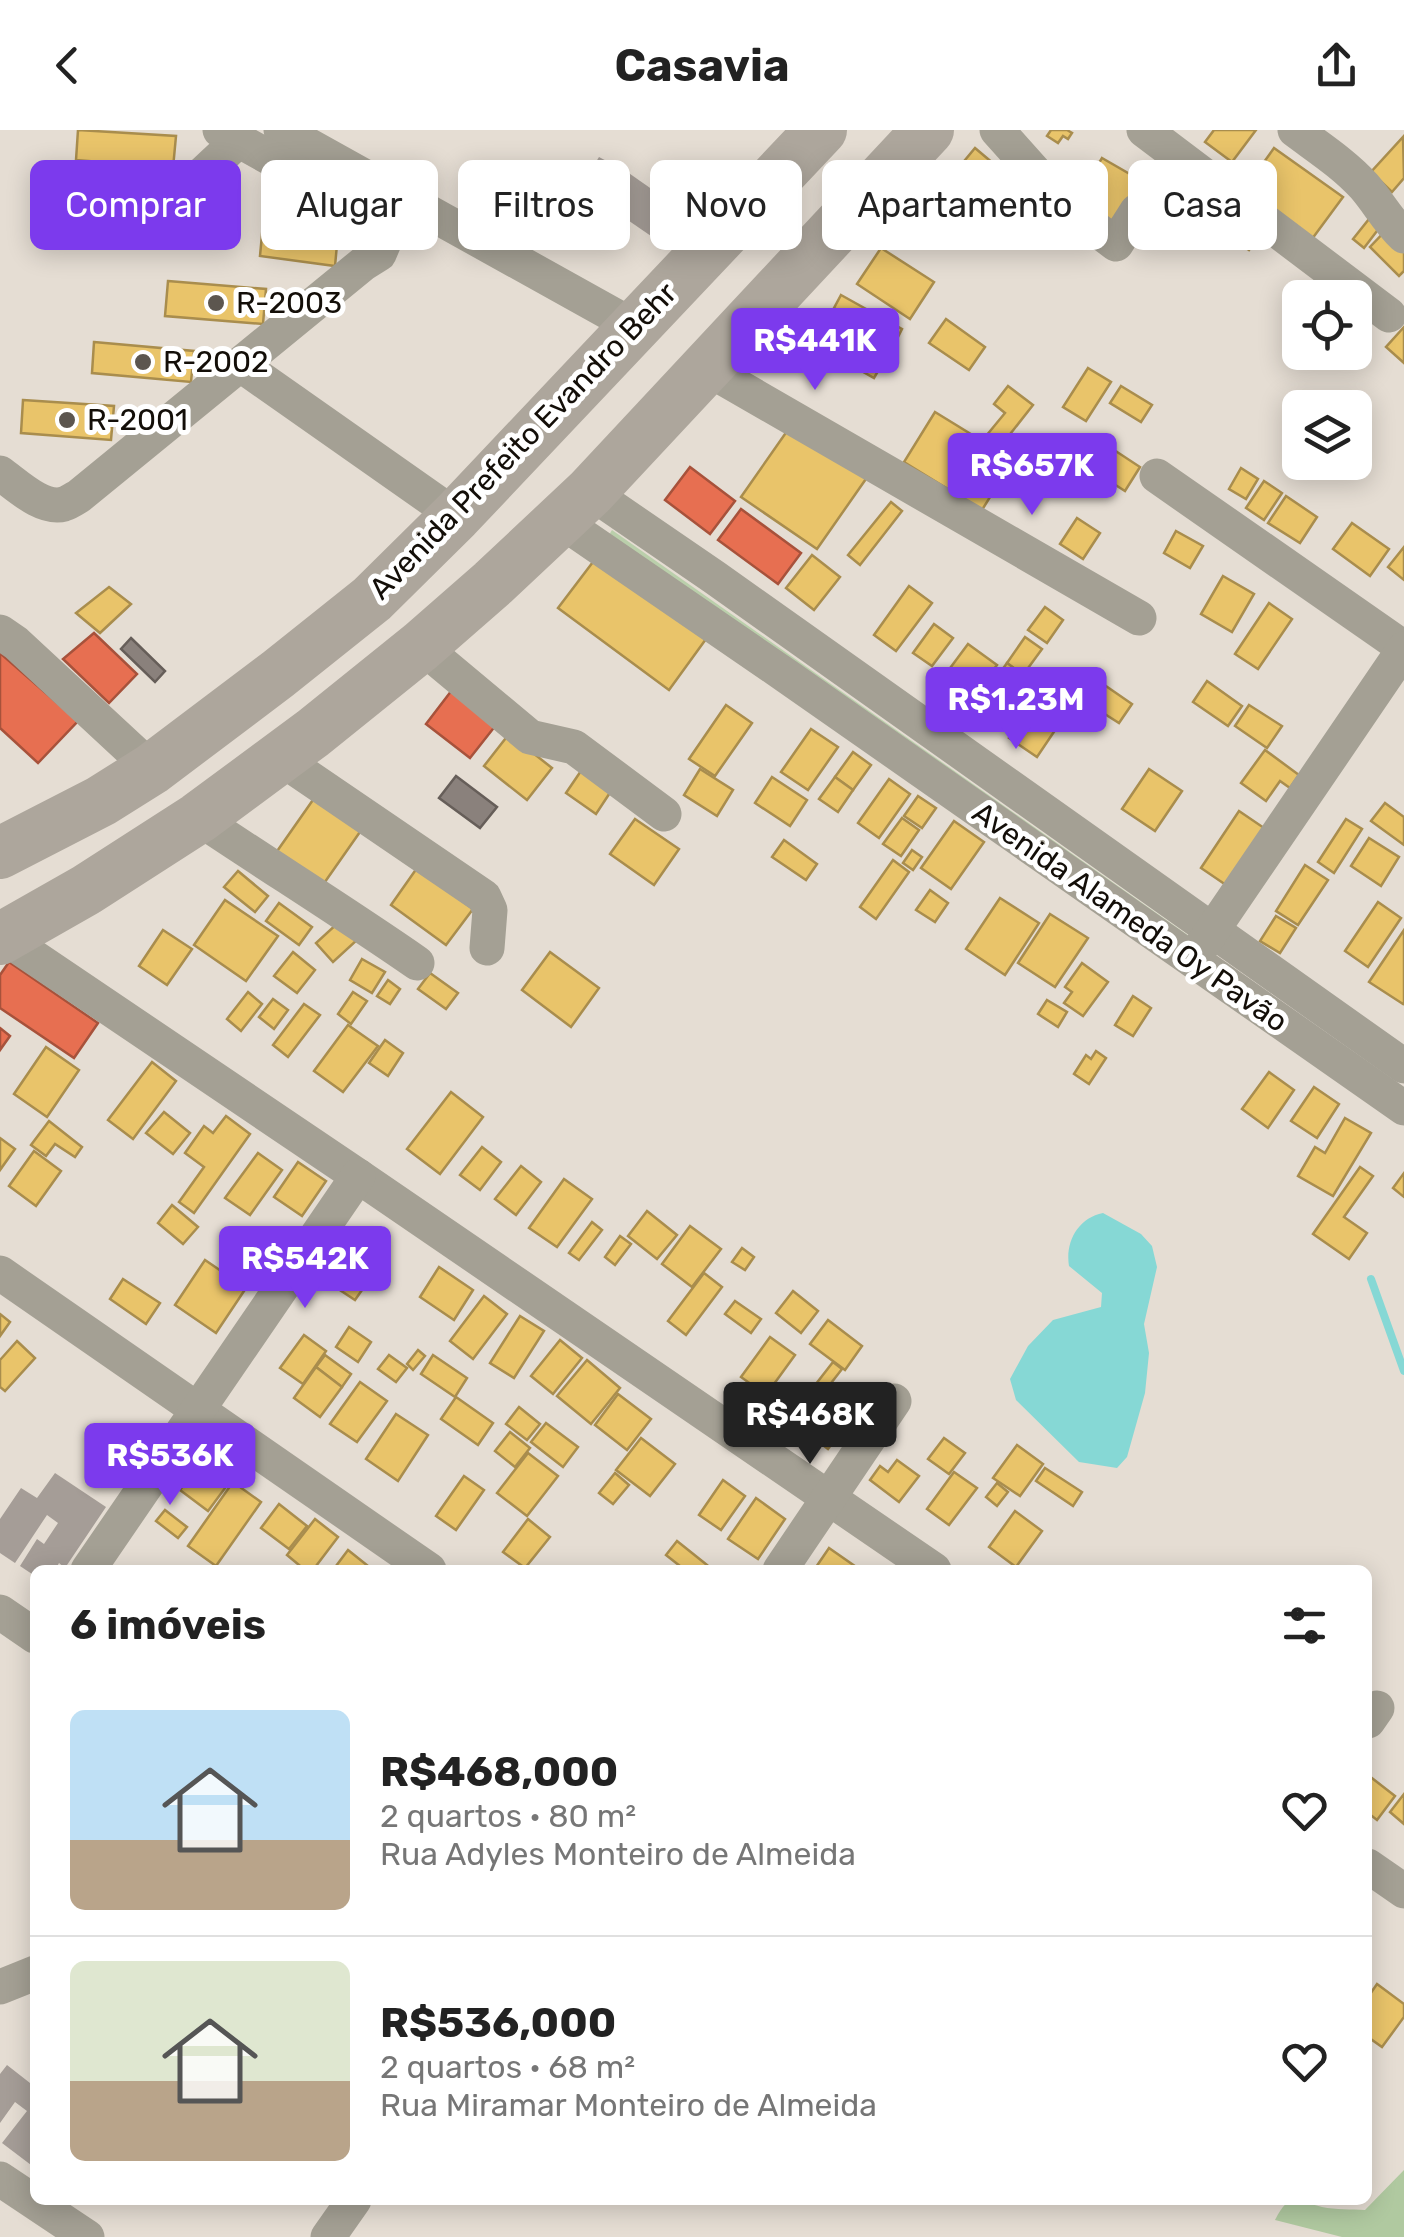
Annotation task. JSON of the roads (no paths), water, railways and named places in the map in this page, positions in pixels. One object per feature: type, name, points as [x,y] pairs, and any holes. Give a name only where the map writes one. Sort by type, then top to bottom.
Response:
[{"type":"highway","name":"Avenida Prefeito Evandro Behr","points":[[0,854],[101,801],[152,768],[372,599],[456,516],[821,130]]},
{"type":"highway","points":[[887,160],[902,130]]},
{"type":"highway","points":[[900,160],[928,130]]},
{"type":"highway","points":[[2,938],[198,818],[421,646],[575,507],[822,244]]},
{"type":"street","points":[[281,130],[635,328]]},
{"type":"street","points":[[997,130],[1063,204],[1116,244],[1128,225]]},
{"type":"street","points":[[1144,130],[1389,314]]},
{"type":"street","points":[[1296,130],[1346,168],[1404,236]]},
{"type":"street","points":[[0,472],[49,504],[64,504],[79,496],[379,254],[388,233],[375,216],[229,135],[207,160]]},
{"type":"street","points":[[242,365],[456,516]]},
{"type":"street","points":[[706,368],[1140,618]]},
{"type":"street","points":[[1156,476],[1404,649],[1192,960]]},
{"type":"street","name":"Avenida Alameda Oy Pavão","points":[[575,507],[714,577],[1404,1066]]},
{"type":"street","name":"Avenida Alameda Oy Pavão","points":[[575,507],[1192,960],[1404,1108]]},
{"type":"street","points":[[0,632],[152,768]]},
{"type":"street","points":[[421,646],[530,737],[574,747],[664,814]]},
{"type":"street","points":[[280,758],[484,897],[490,910],[488,948]]},
{"type":"street","points":[[198,818],[416,964]]},
{"type":"street","points":[[2,938],[927,1565]]},
{"type":"street","points":[[91,1565],[358,1176]]},
{"type":"street","points":[[0,1273],[422,1565]]},
{"type":"street","points":[[783,1565],[894,1401]]},
{"type":"street","points":[[0,1612],[30,1633]]},
{"type":"street","points":[[1372,1869],[1404,1891]]},
{"type":"street","points":[[0,1987],[30,1975]]},
{"type":"street","points":[[0,2179],[30,2199]]},
{"type":"street","points":[[39,2205],[87,2237]]},
{"type":"street","points":[[328,2237],[350,2205]]},
{"type":"water","points":[[1103,1213],[1141,1234],[1152,1246],[1157,1267],[1144,1324],[1149,1353],[1145,1393],[1127,1457],[1117,1468],[1079,1462],[1016,1400],[1010,1379],[1028,1346],[1053,1320],[1101,1307],[1102,1293],[1069,1266],[1068,1257],[1075,1232],[1087,1220]]},
{"type":"waterway","points":[[1371,1279],[1404,1371]]},
{"type":"place","name":"R-2003","points":[[216,303]]},
{"type":"place","name":"R-2002","points":[[143,362]]},
{"type":"place","name":"R-2001","points":[[67,420]]}]
